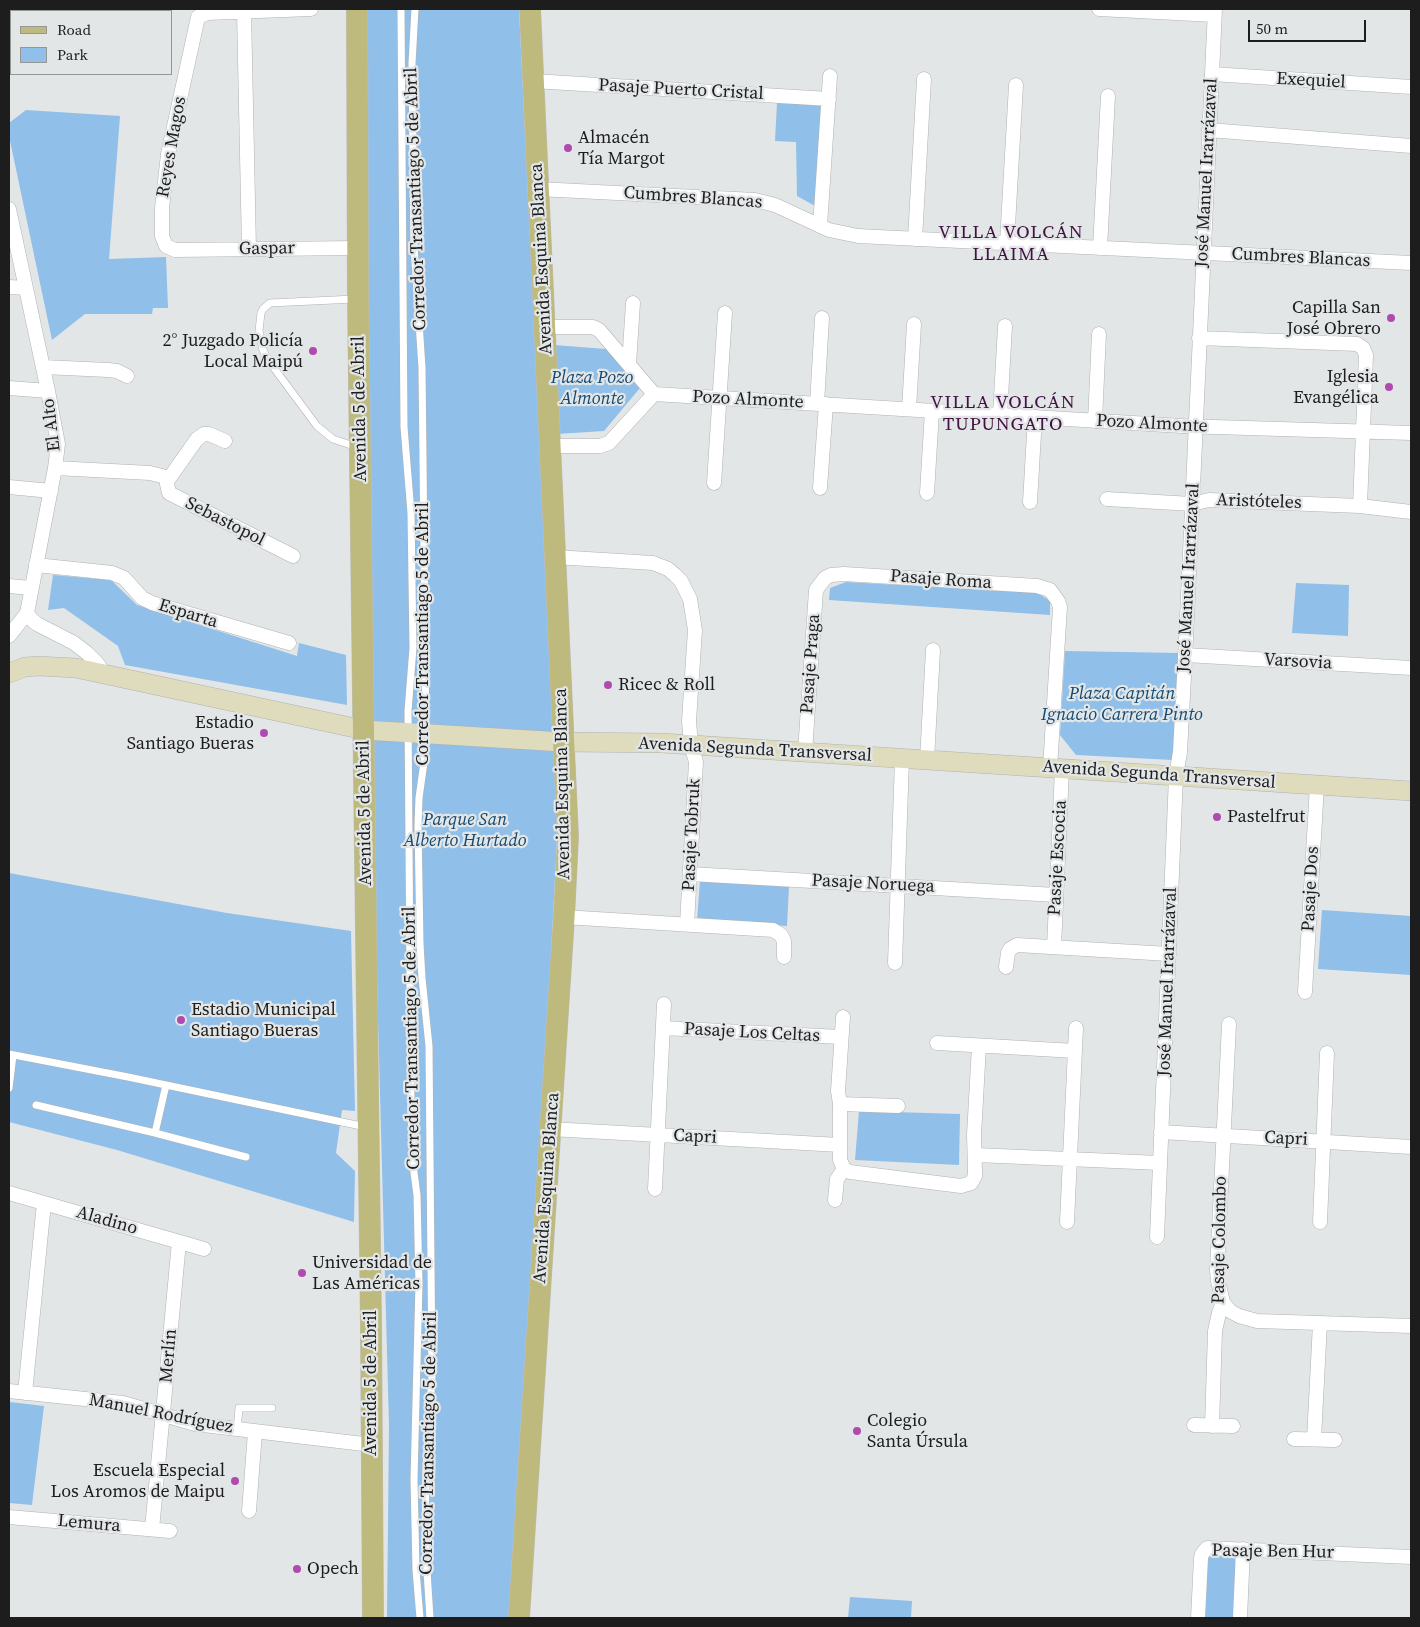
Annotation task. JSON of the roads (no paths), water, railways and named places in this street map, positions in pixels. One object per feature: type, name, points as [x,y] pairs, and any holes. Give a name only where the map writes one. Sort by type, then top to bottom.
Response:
[{"type":"main road","name":"Avenida 5 de Abril","points":[[357,9],[358,299],[369,1128],[373,1618]]},
{"type":"main road","name":"Avenida Esquina Blanca","points":[[519,1618],[568,837],[530,9]]},
{"type":"main road","name":"Avenida Segunda Transversal","points":[[9,672],[25,667],[51,666],[76,668],[364,730],[563,742],[691,745],[1411,791]]},
{"type":"street","points":[[249,249],[244,10],[311,9]]},
{"type":"street","points":[[1099,9],[1214,12]]},
{"type":"street","name":"Reyes Magos","points":[[175,250],[166,246],[162,236],[162,208],[166,168],[197,21],[200,15],[207,12],[244,10]]},
{"type":"street","name":"José Manuel Irarrázaval","points":[[1157,1237],[1176,776],[1180,752],[1185,655],[1214,12]]},
{"type":"street","name":"Exequiel","points":[[1212,74],[1411,87]]},
{"type":"street","points":[[820,226],[830,76]]},
{"type":"street","points":[[915,239],[924,80]]},
{"type":"street","name":"Pasaje Puerto Cristal","points":[[533,81],[829,99]]},
{"type":"street","points":[[1008,243],[1016,85]]},
{"type":"street","points":[[1100,248],[1108,96]]},
{"type":"street","points":[[1209,130],[1411,146]]},
{"type":"street","name":"Cumbres Blancas","points":[[538,189],[755,200],[775,205],[820,226],[848,234],[1203,254],[1411,263]]},
{"type":"street","name":"El Alto","points":[[9,209],[58,444],[51,491],[27,613],[9,636]]},
{"type":"street","name":"Gaspar","points":[[175,250],[358,248]]},
{"type":"street","points":[[9,287],[26,288]]},
{"type":"street","points":[[629,364],[634,303]]},
{"type":"street","points":[[714,482],[724,313]]},
{"type":"street","points":[[820,488],[822,318]]},
{"type":"street","points":[[909,410],[914,324]]},
{"type":"street","points":[[1000,415],[1005,326]]},
{"type":"street","points":[[545,327],[596,328],[602,332],[654,394],[609,443],[600,446],[550,446]]},
{"type":"street","points":[[1095,421],[1100,334]]},
{"type":"street","points":[[1200,338],[1357,344],[1363,348],[1366,355],[1360,506]]},
{"type":"street","points":[[43,367],[108,370],[117,371],[127,376]]},
{"type":"street","points":[[9,388],[48,391]]},
{"type":"street","name":"Pozo Almonte","points":[[654,394],[1195,427],[1411,433]]},
{"type":"street","points":[[927,492],[932,411]]},
{"type":"street","points":[[1030,502],[1035,417]]},
{"type":"street","name":"Sebastopol","points":[[225,441],[209,434],[200,436],[168,480],[168,493],[293,556]]},
{"type":"street","name":"Sebastopol","points":[[55,468],[150,473],[162,476],[168,480]]},
{"type":"street","points":[[9,488],[51,491]]},
{"type":"street","name":"Aristóteles","points":[[1107,499],[1192,504],[1209,500],[1360,506],[1411,512]]},
{"type":"street","name":"Pasaje Tobruk","points":[[556,557],[653,563],[668,569],[681,581],[690,599],[695,630],[689,721],[691,745],[696,762],[687,924]]},
{"type":"street","name":"Esparta","points":[[36,565],[112,573],[124,578],[142,598],[152,603],[289,643]]},
{"type":"street","name":"Pasaje Roma","points":[[825,578],[831,575],[844,574],[1037,586],[1050,590],[1055,595]]},
{"type":"street","name":"Pasaje Praga","points":[[805,752],[815,597],[816,590],[825,578]]},
{"type":"street","points":[[9,586],[31,588]]},
{"type":"street","name":"Pasaje Escocia","points":[[1054,947],[1060,614],[1055,595]]},
{"type":"street","points":[[27,613],[37,624],[74,643],[87,653],[104,674]]},
{"type":"street","points":[[927,760],[933,650]]},
{"type":"street","name":"Varsovia","points":[[1185,655],[1411,668]]},
{"type":"street","points":[[895,963],[902,759]]},
{"type":"street","name":"Pasaje Dos","points":[[1304,992],[1317,785]]},
{"type":"street","name":"Pasaje Noruega","points":[[690,874],[1056,894]]},
{"type":"street","points":[[564,917],[773,930],[781,935],[784,940],[784,957]]},
{"type":"street","points":[[1006,968],[1008,953],[1013,947],[1021,945],[1169,954]]},
{"type":"street","name":"Pasaje Los Celtas","points":[[655,1189],[664,1004]]},
{"type":"street","name":"Pasaje Los Celtas","points":[[835,1200],[837,1178],[844,1169],[840,1163],[840,1104],[838,1092],[843,1017]]},
{"type":"street","name":"Pasaje Colombo","points":[[1212,1426],[1215,1331],[1223,1302],[1219,1290],[1217,1270],[1229,1024]]},
{"type":"street","name":"Pasaje Los Celtas","points":[[663,1028],[841,1037]]},
{"type":"street","points":[[1067,1222],[1076,1028]]},
{"type":"street","points":[[937,1043],[1075,1051]]},
{"type":"street","points":[[844,1169],[854,1173],[966,1185],[971,1183],[975,1176],[976,1155],[974,1135],[980,1046]]},
{"type":"street","points":[[1320,1222],[1327,1053]]},
{"type":"street","points":[[840,1104],[898,1106]]},
{"type":"street","name":"Capri","points":[[550,1129],[840,1145]]},
{"type":"street","name":"Capri","points":[[1161,1132],[1411,1147]]},
{"type":"street","points":[[976,1155],[1160,1163]]},
{"type":"street","name":"Aladino","points":[[9,1193],[204,1249]]},
{"type":"street","points":[[25,1393],[44,1204]]},
{"type":"street","name":"Merlín","points":[[152,1529],[179,1242]]},
{"type":"street","points":[[1223,1302],[1230,1312],[1248,1319],[1269,1322],[1411,1326]]},
{"type":"street","points":[[1314,1439],[1320,1323]]},
{"type":"street","name":"Manuel Rodríguez","points":[[9,1391],[123,1403],[195,1424],[372,1444]]},
{"type":"street","points":[[1194,1425],[1233,1426]]},
{"type":"street","points":[[249,1511],[255,1432]]},
{"type":"street","points":[[1294,1439],[1335,1440]]},
{"type":"street","name":"Lemura","points":[[9,1517],[170,1530]]},
{"type":"street","name":"Pasaje Ben Hur","points":[[1198,1618],[1201,1558],[1204,1550],[1211,1548],[1411,1557]]},
{"type":"street","points":[[1240,1618],[1243,1550]]},
{"type":"lane","name":"Corredor Transantiago 5 de Abril","points":[[401,9],[404,428],[411,513],[413,648],[408,697],[408,733],[411,1111],[413,1165],[417,1195],[419,1284],[414,1479],[416,1570],[420,1618]]},
{"type":"lane","name":"Corredor Transantiago 5 de Abril","points":[[415,9],[412,63],[414,246],[422,368],[426,734],[418,826],[422,978],[429,1046],[432,1376],[426,1460],[425,1540],[430,1618]]},
{"type":"lane","points":[[358,299],[270,303],[263,308],[261,313],[259,331],[263,350],[268,360],[317,426],[333,439],[360,448]]},
{"type":"lane","points":[[9,1088],[11,1055],[166,1085],[369,1128]]},
{"type":"lane","points":[[155,1133],[166,1085]]},
{"type":"lane","points":[[36,1105],[246,1157]]},
{"type":"lane","points":[[237,1430],[239,1408],[272,1408]]},
{"type":"place","name":"Almacén Tía Margot","points":[[568,148]]},
{"type":"place","name":"Capilla San José Obrero","points":[[1391,318]]},
{"type":"place","name":"2° Juzgado Policía Local Maipú","points":[[313,351]]},
{"type":"place","name":"Iglesia Evangélica","points":[[1389,387]]},
{"type":"place","name":"Ricec & Roll","points":[[608,685]]},
{"type":"place","name":"Estadio Santiago Bueras","points":[[264,733]]},
{"type":"place","name":"Pastelfrut","points":[[1217,817]]},
{"type":"place","name":"Estadio Municipal Santiago Bueras","points":[[181,1020]]},
{"type":"place","name":"Universidad de Las Américas","points":[[302,1273]]},
{"type":"place","name":"Colegio Santa Úrsula","points":[[857,1431]]},
{"type":"place","name":"Escuela Especial Los Aromos de Maipu","points":[[235,1481]]},
{"type":"place","name":"Opech","points":[[297,1569]]},
{"type":"district","name":"VILLA VOLCÁN LLAIMA","points":[[1011,244]]},
{"type":"district","name":"VILLA VOLCÁN TUPUNGATO","points":[[1003,414]]},
{"type":"park label","name":"Plaza Pozo Almonte","points":[[592,388]]},
{"type":"park label","name":"Plaza Capitán Ignacio Carrera Pinto","points":[[1122,704]]},
{"type":"park label","name":"Parque San Alberto Hurtado","points":[[465,830]]}]
